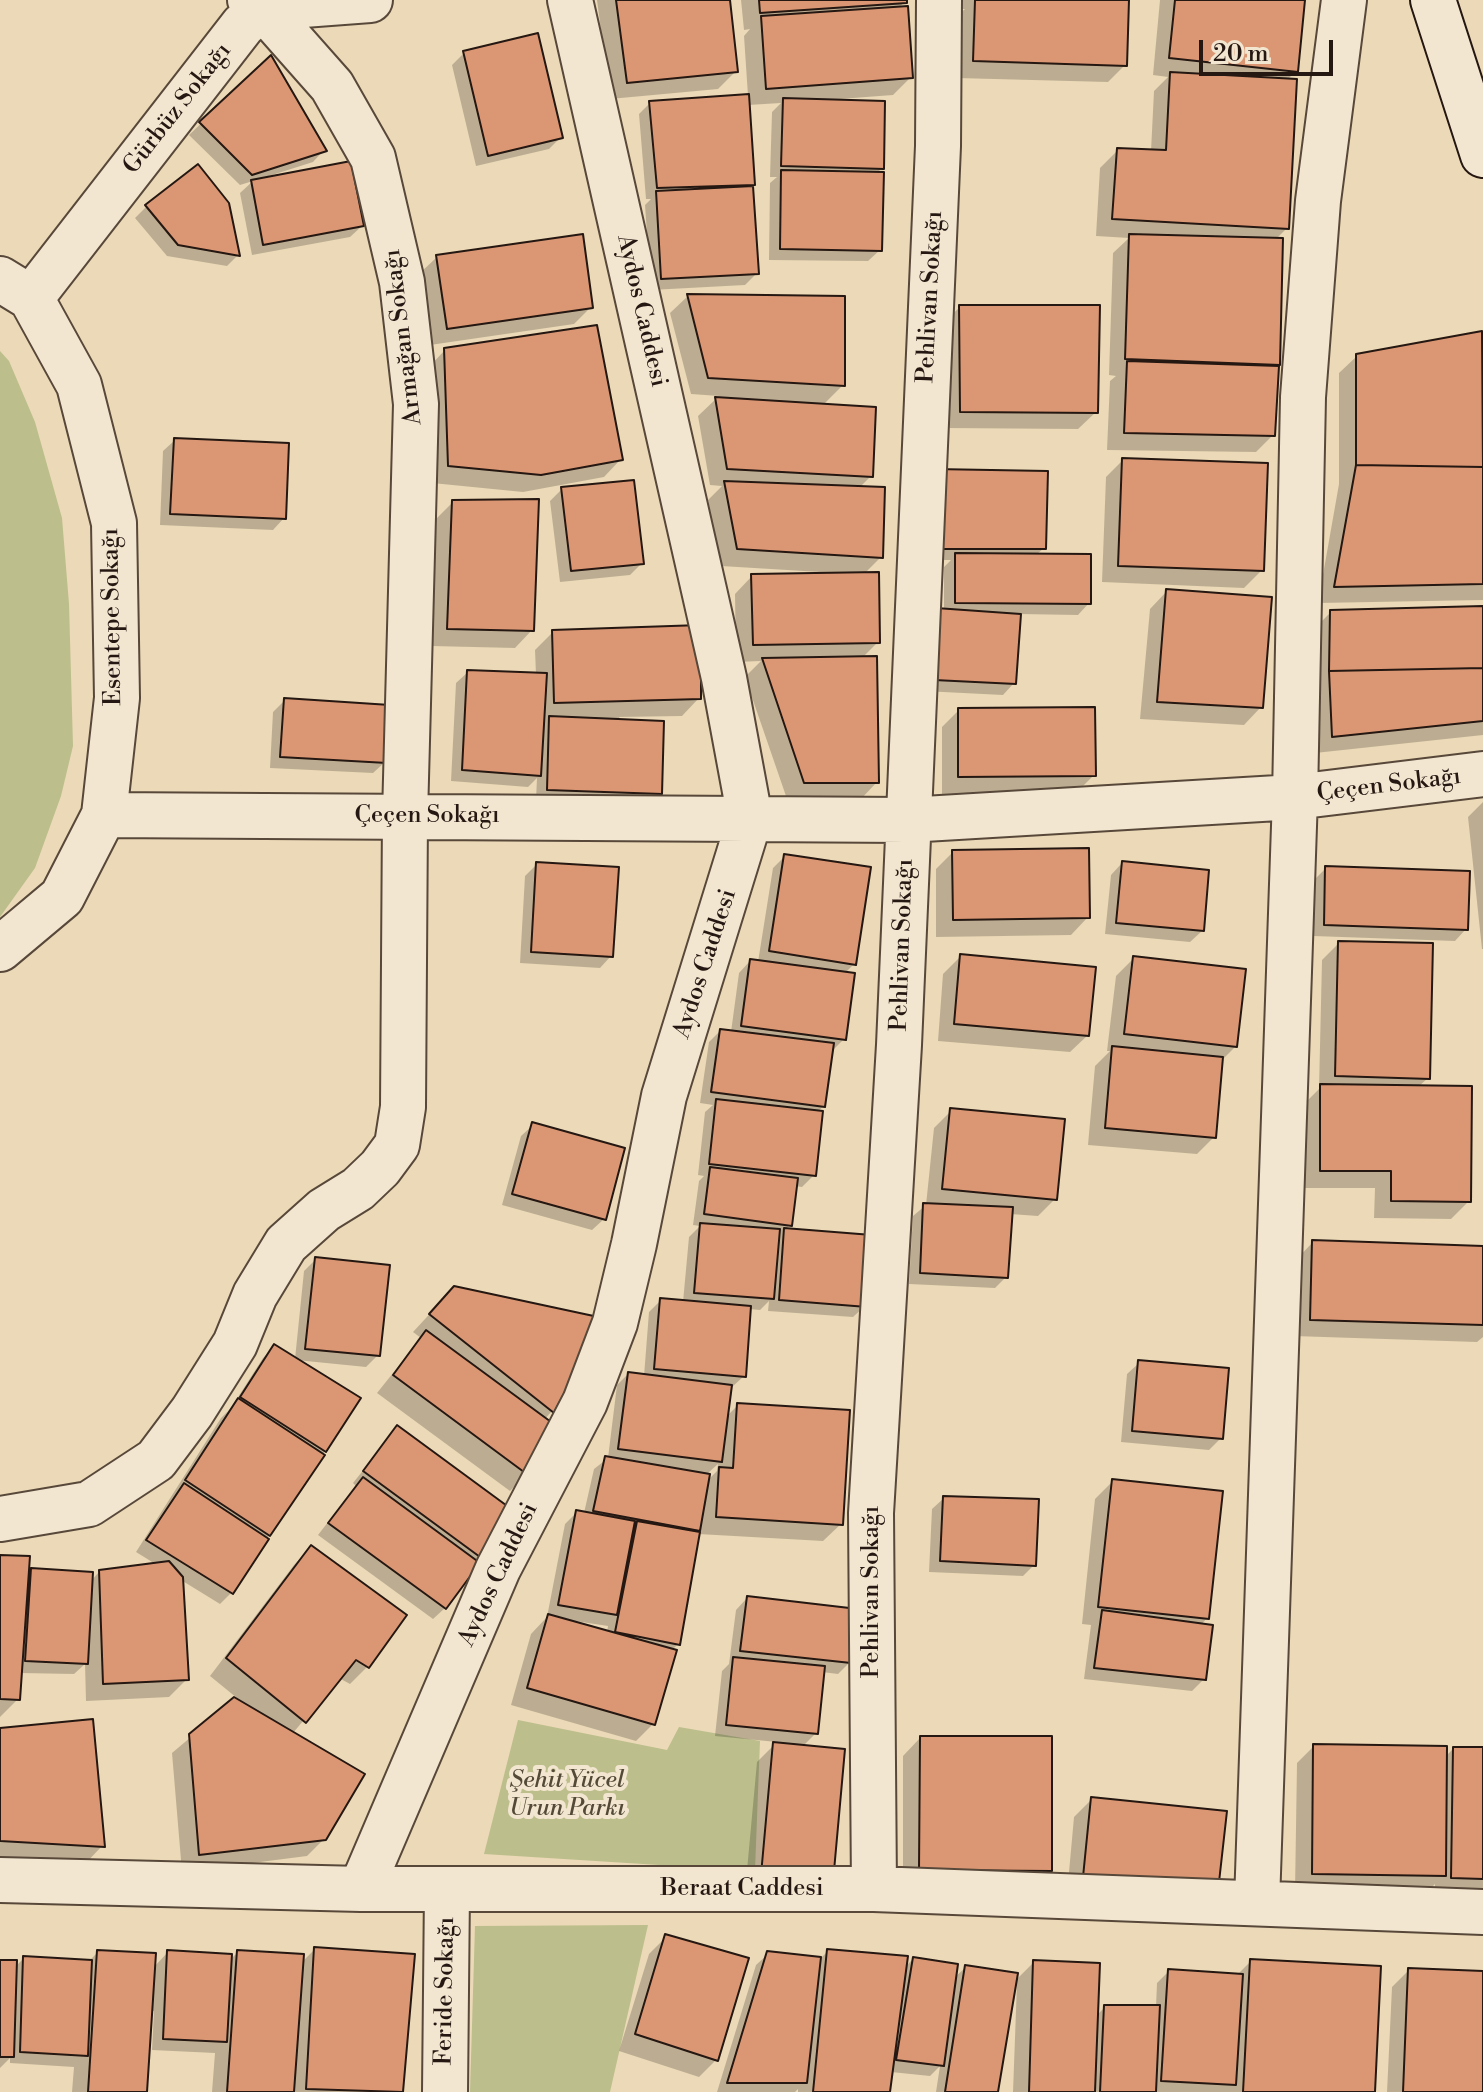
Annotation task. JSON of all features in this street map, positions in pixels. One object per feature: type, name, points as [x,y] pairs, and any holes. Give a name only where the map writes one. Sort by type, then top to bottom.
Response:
[{"type":"street","points":[[256,4],[370,0]]},
{"type":"street","name":"Aydos Caddesi","points":[[361,1889],[498,1569],[585,1402],[615,1323],[664,1096],[750,818],[724,678],[570,0]]},
{"type":"street","name":"Pehlivan Sokağı","points":[[874,1889],[871,1513],[899,1045],[938,146],[939,0]]},
{"type":"street","points":[[1257,1902],[1295,797],[1303,397],[1318,201],[1344,0]]},
{"type":"street","points":[[1433,0],[1483,155]]},
{"type":"street","name":"Gürbüz Sokağı","points":[[16,288],[243,25],[256,4]]},
{"type":"street","name":"Armağan Sokağı","points":[[0,1519],[89,1504],[156,1460],[192,1412],[235,1344],[255,1295],[286,1244],[324,1210],[358,1189],[380,1168],[397,1145],[403,1107],[405,816],[416,404],[402,282],[373,158],[332,86],[256,4]]},
{"type":"street","name":"Esentepe Sokağı","points":[[0,949],[62,897],[104,815],[117,698],[114,523],[79,385],[16,288]]},
{"type":"street","name":"Çeçen Sokağı","points":[[104,815],[907,820],[1295,797],[1483,774]]},
{"type":"street","name":"Beraat Caddesi","points":[[0,1880],[361,1889],[874,1889],[1483,1912]]},
{"type":"street","name":"Feride Sokağı","points":[[445,2092],[447,1889]]},
{"type":"green space","points":[[0,351],[9,361],[35,422],[62,518],[69,604],[73,746],[61,796],[35,868],[0,917]]},
{"type":"green space","name":"Şehit Yücel Urun Parkı","points":[[518,1720],[667,1750],[679,1727],[760,1741],[755,1871],[484,1854]]},
{"type":"green space","points":[[648,1925],[610,2092],[470,2092],[475,1926]]},
{"type":"building","points":[[616,0],[730,0],[738,72],[627,83]]},
{"type":"building","points":[[759,0],[907,0],[907,3],[760,13]]},
{"type":"building","points":[[975,0],[1129,0],[1127,66],[973,61]]},
{"type":"building","points":[[1175,0],[1305,0],[1298,72],[1169,58]]},
{"type":"building","points":[[908,6],[913,78],[766,89],[761,16]]},
{"type":"building","points":[[538,33],[563,138],[488,156],[463,51]]},
{"type":"building","points":[[271,55],[327,151],[252,175],[199,122]]},
{"type":"building","points":[[1170,72],[1297,79],[1289,229],[1112,219],[1117,148],[1166,150]]},
{"type":"building","points":[[749,94],[755,185],[657,188],[649,101]]},
{"type":"building","points":[[783,98],[885,101],[884,169],[781,166]]},
{"type":"building","points":[[351,161],[364,226],[263,245],[251,180]]},
{"type":"building","points":[[198,164],[229,203],[240,256],[178,245],[145,205]]},
{"type":"building","points":[[781,170],[884,172],[882,251],[780,249]]},
{"type":"building","points":[[753,186],[759,274],[661,279],[656,191]]},
{"type":"building","points":[[583,234],[593,308],[447,329],[436,255]]},
{"type":"building","points":[[1129,234],[1283,238],[1280,365],[1125,359]]},
{"type":"building","points":[[687,294],[845,296],[845,386],[708,378]]},
{"type":"building","points":[[959,305],[1100,305],[1098,413],[960,412]]},
{"type":"building","points":[[597,325],[623,460],[541,475],[448,466],[444,348]]},
{"type":"building","points":[[1482,331],[1483,467],[1356,465],[1356,354]]},
{"type":"building","points":[[1127,361],[1279,366],[1275,436],[1124,433]]},
{"type":"building","points":[[715,397],[876,407],[873,477],[727,469]]},
{"type":"building","points":[[174,438],[289,443],[286,519],[170,514]]},
{"type":"building","points":[[1122,458],[1268,463],[1264,571],[1118,566]]},
{"type":"building","points":[[1356,465],[1483,467],[1483,584],[1334,587]]},
{"type":"building","points":[[934,469],[1048,471],[1046,549],[935,549]]},
{"type":"building","points":[[634,480],[644,564],[571,571],[561,487]]},
{"type":"building","points":[[724,481],[885,487],[883,558],[737,549]]},
{"type":"building","points":[[539,499],[534,631],[447,629],[452,500]]},
{"type":"building","points":[[955,553],[1091,554],[1091,604],[955,603]]},
{"type":"building","points":[[879,572],[880,643],[753,645],[751,574]]},
{"type":"building","points":[[1166,589],[1272,597],[1263,708],[1157,702]]},
{"type":"building","points":[[1483,606],[1483,668],[1329,671],[1330,610]]},
{"type":"building","points":[[936,608],[1021,614],[1016,684],[934,680]]},
{"type":"building","points":[[701,625],[701,699],[554,703],[552,630]]},
{"type":"building","points":[[877,656],[879,783],[804,783],[762,658]]},
{"type":"building","points":[[1483,668],[1483,721],[1332,737],[1329,671]]},
{"type":"building","points":[[467,670],[547,673],[541,776],[462,770]]},
{"type":"building","points":[[284,698],[390,705],[387,763],[280,757]]},
{"type":"building","points":[[1095,707],[1096,776],[958,777],[958,708]]},
{"type":"building","points":[[549,716],[664,721],[662,794],[547,790]]},
{"type":"building","points":[[1089,848],[1090,918],[953,920],[952,850]]},
{"type":"building","points":[[784,854],[871,867],[856,965],[769,951]]},
{"type":"building","points":[[1122,861],[1209,870],[1204,931],[1116,923]]},
{"type":"building","points":[[536,862],[619,867],[613,957],[531,952]]},
{"type":"building","points":[[1325,866],[1470,871],[1468,930],[1324,925]]},
{"type":"building","points":[[1338,941],[1433,943],[1430,1079],[1335,1076]]},
{"type":"building","points":[[960,954],[1096,967],[1089,1036],[954,1024]]},
{"type":"building","points":[[1133,956],[1246,969],[1237,1047],[1124,1034]]},
{"type":"building","points":[[750,959],[855,973],[846,1040],[741,1026]]},
{"type":"building","points":[[720,1029],[834,1043],[825,1107],[711,1092]]},
{"type":"building","points":[[1112,1046],[1223,1057],[1216,1138],[1105,1128]]},
{"type":"building","points":[[1320,1084],[1472,1086],[1471,1202],[1391,1201],[1391,1171],[1320,1171]]},
{"type":"building","points":[[716,1099],[823,1111],[816,1176],[709,1164]]},
{"type":"building","points":[[950,1108],[1065,1119],[1057,1200],[942,1189]]},
{"type":"building","points":[[532,1122],[625,1148],[606,1220],[512,1194]]},
{"type":"building","points":[[710,1167],[798,1178],[792,1226],[704,1214]]},
{"type":"building","points":[[923,1203],[1013,1207],[1008,1278],[920,1273]]},
{"type":"building","points":[[700,1223],[780,1229],[774,1299],[694,1293]]},
{"type":"building","points":[[784,1228],[872,1235],[867,1307],[779,1300]]},
{"type":"building","points":[[1312,1240],[1483,1246],[1483,1325],[1310,1320]]},
{"type":"building","points":[[315,1257],[390,1265],[380,1356],[305,1349]]},
{"type":"building","points":[[454,1286],[603,1318],[554,1413],[429,1314]]},
{"type":"building","points":[[660,1298],[751,1306],[746,1377],[654,1369]]},
{"type":"building","points":[[426,1330],[562,1430],[528,1475],[393,1375]]},
{"type":"building","points":[[274,1344],[361,1398],[326,1452],[240,1397]]},
{"type":"building","points":[[1138,1360],[1229,1368],[1223,1439],[1132,1431]]},
{"type":"building","points":[[628,1372],[732,1385],[722,1462],[618,1449]]},
{"type":"building","points":[[238,1398],[325,1455],[270,1536],[185,1480]]},
{"type":"building","points":[[737,1403],[850,1410],[843,1525],[716,1517],[719,1467],[733,1468]]},
{"type":"building","points":[[397,1425],[514,1511],[480,1557],[363,1471]]},
{"type":"building","points":[[605,1456],[710,1474],[700,1531],[593,1511]]},
{"type":"building","points":[[363,1477],[480,1563],[446,1609],[328,1523]]},
{"type":"building","points":[[1112,1479],[1223,1491],[1209,1619],[1098,1607]]},
{"type":"building","points":[[184,1483],[269,1539],[233,1594],[146,1540]]},
{"type":"building","points":[[943,1496],[1039,1499],[1036,1566],[940,1561]]},
{"type":"building","points":[[576,1510],[635,1521],[617,1615],[558,1605]]},
{"type":"building","points":[[637,1521],[700,1532],[680,1645],[615,1632]]},
{"type":"building","points":[[311,1545],[407,1615],[369,1668],[356,1660],[306,1723],[226,1658]]},
{"type":"building","points":[[0,1555],[30,1556],[20,1700],[0,1699]]},
{"type":"building","points":[[169,1561],[183,1577],[189,1680],[103,1684],[99,1570]]},
{"type":"building","points":[[31,1568],[93,1572],[88,1664],[25,1661]]},
{"type":"building","points":[[747,1596],[858,1609],[851,1663],[740,1651]]},
{"type":"building","points":[[1102,1610],[1213,1625],[1206,1680],[1094,1668]]},
{"type":"building","points":[[548,1614],[677,1650],[655,1725],[527,1688]]},
{"type":"building","points":[[733,1657],[825,1666],[818,1734],[726,1725]]},
{"type":"building","points":[[234,1697],[365,1774],[326,1840],[199,1855],[189,1734]]},
{"type":"building","points":[[93,1719],[105,1847],[0,1841],[0,1728]]},
{"type":"building","points":[[920,1736],[1052,1736],[1052,1871],[919,1870]]},
{"type":"building","points":[[773,1742],[845,1749],[833,1882],[761,1875]]},
{"type":"building","points":[[1313,1744],[1447,1746],[1446,1876],[1312,1874]]},
{"type":"building","points":[[1453,1747],[1483,1747],[1483,1879],[1451,1878]]},
{"type":"building","points":[[1091,1797],[1227,1811],[1218,1891],[1083,1877]]},
{"type":"building","points":[[665,1934],[749,1958],[718,2061],[635,2034]]},
{"type":"building","points":[[314,1947],[415,1954],[403,2092],[306,2089]]},
{"type":"building","points":[[827,1949],[908,1956],[890,2092],[813,2092]]},
{"type":"building","points":[[97,1950],[156,1953],[147,2092],[88,2092]]},
{"type":"building","points":[[167,1950],[232,1954],[227,2042],[163,2039]]},
{"type":"building","points":[[237,1950],[304,1954],[294,2092],[227,2092]]},
{"type":"building","points":[[767,1951],[821,1957],[807,2083],[727,2083]]},
{"type":"building","points":[[23,1956],[92,1960],[88,2056],[20,2052]]},
{"type":"building","points":[[913,1957],[958,1964],[944,2066],[896,2060]]},
{"type":"building","points":[[1250,1959],[1381,1966],[1375,2092],[1243,2092]]},
{"type":"building","points":[[0,1960],[17,1960],[14,2057],[0,2057]]},
{"type":"building","points":[[1033,1960],[1100,1963],[1095,2092],[1029,2092]]},
{"type":"building","points":[[965,1965],[1018,1973],[998,2092],[945,2092]]},
{"type":"building","points":[[1408,1968],[1483,1971],[1483,2092],[1403,2092]]},
{"type":"building","points":[[1168,1969],[1243,1974],[1236,2085],[1161,2081]]},
{"type":"building","points":[[1104,2005],[1160,2005],[1156,2092],[1100,2092]]}]
